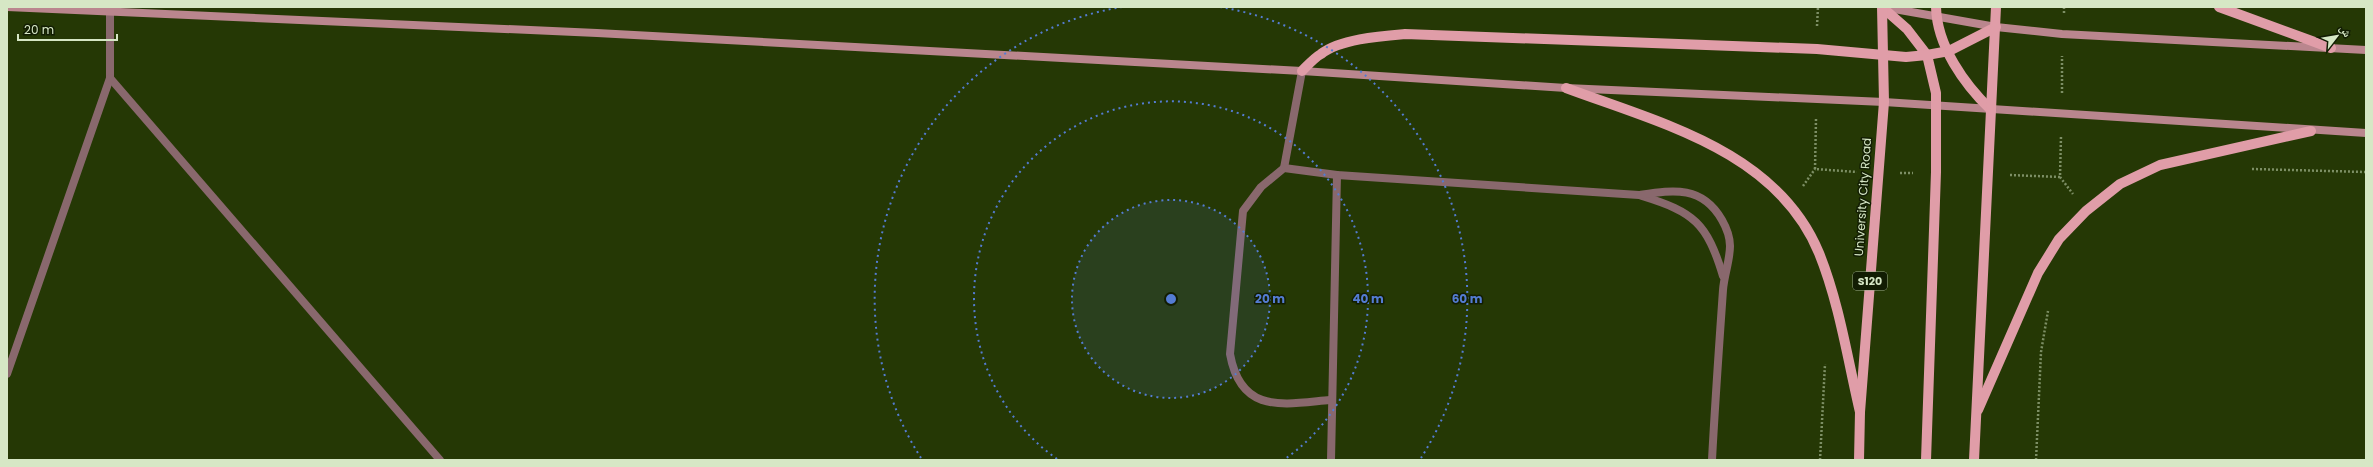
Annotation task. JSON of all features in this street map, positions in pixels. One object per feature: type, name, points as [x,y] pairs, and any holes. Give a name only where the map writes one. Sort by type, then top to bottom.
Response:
[{"type":"main road","points":[[7,7],[110,13],[597,33],[1302,71],[1566,88],[1884,102],[2311,131],[2366,133]]},
{"type":"main road","points":[[1878,7],[1996,27],[2070,35],[2366,50]]},
{"type":"main road","points":[[1882,7],[1907,29],[1927,55],[1934,80],[1936,106],[1936,172],[1926,460]]},
{"type":"main road","name":"University City Road","points":[[1859,460],[1860,412],[1884,102],[1882,7]]},
{"type":"main road","points":[[1936,7],[1936,18],[1948,50],[1966,83],[1991,110]]},
{"type":"main road","points":[[1974,460],[1978,410],[1996,7]]},
{"type":"main road","points":[[2219,7],[2330,48]]},
{"type":"main road","points":[[1302,71],[1322,53],[1348,42],[1376,36],[1405,34],[1817,49],[1883,55],[1927,55],[1948,50],[1996,27]]},
{"type":"main road","points":[[1566,88],[1686,133],[1719,149],[1746,164],[1769,182],[1790,204],[1819,253],[1828,278],[1860,412]]},
{"type":"main road","points":[[1978,410],[2038,273],[2059,239],[2086,211],[2120,184],[2160,165],[2311,131]]},
{"type":"lane","points":[[7,374],[110,78],[110,13]]},
{"type":"lane","points":[[1302,71],[1284,168],[1261,187],[1243,211],[1230,354],[1232,370],[1245,388],[1262,400],[1275,404],[1330,400]]},
{"type":"lane","points":[[110,78],[440,460]]},
{"type":"lane","points":[[1284,168],[1337,175],[1639,195],[1676,190],[1690,193],[1703,199],[1714,208],[1728,233],[1730,246],[1724,279],[1712,460]]},
{"type":"lane","points":[[1331,460],[1330,400],[1337,175]]},
{"type":"lane","points":[[1639,195],[1673,206],[1699,224],[1709,238],[1716,252],[1724,279]]},
{"type":"path","points":[[2247,169],[2366,172]]},
{"type":"path","points":[[2036,460],[2041,352],[2049,304]]}]
